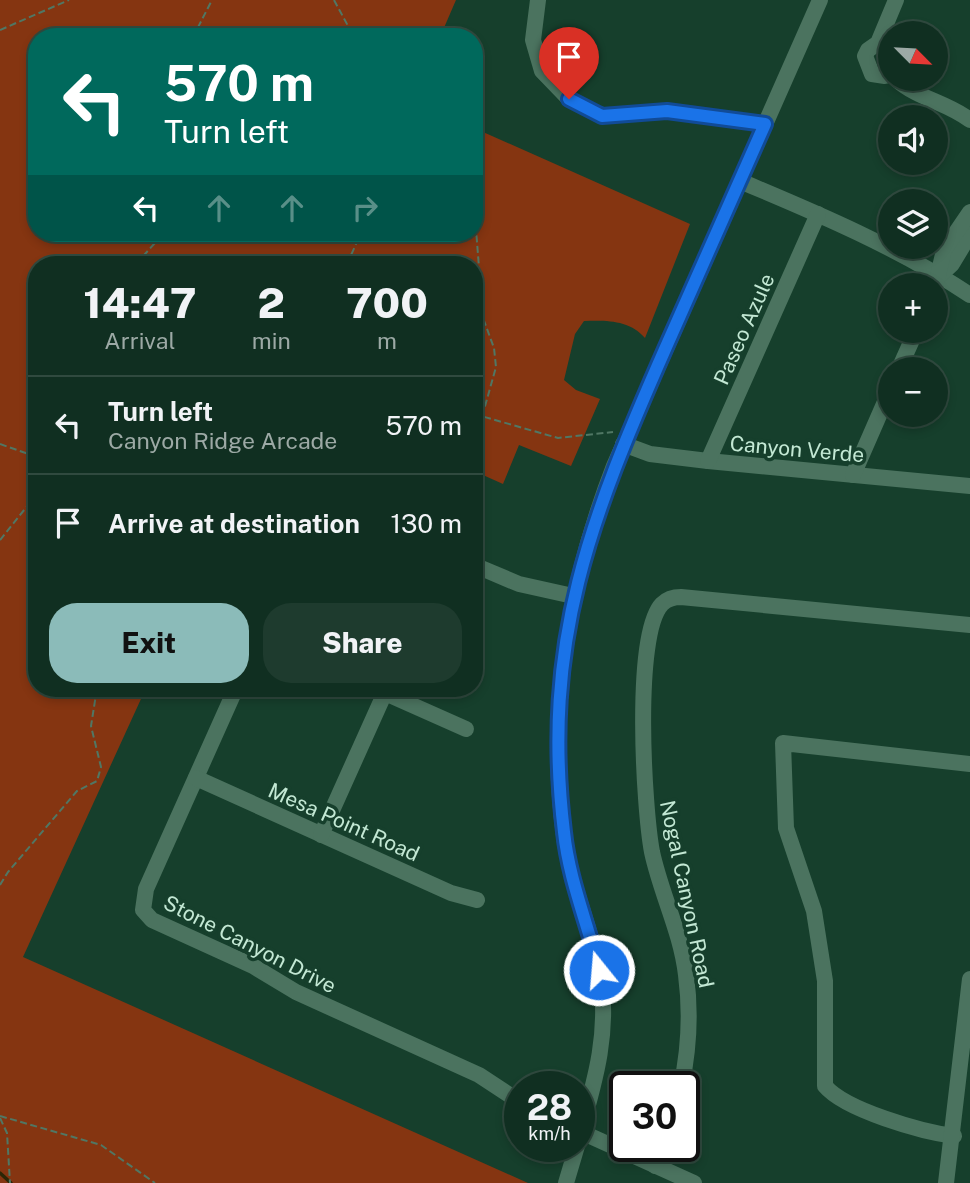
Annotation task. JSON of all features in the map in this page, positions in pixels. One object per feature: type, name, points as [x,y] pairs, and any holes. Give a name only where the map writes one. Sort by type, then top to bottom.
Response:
[{"type":"street","points":[[538,0],[533,40],[542,71],[569,99],[602,116],[667,111],[765,124]]},
{"type":"street","points":[[595,1082],[599,1068],[604,1014],[599,970],[569,866],[560,796],[559,697],[573,596],[593,522],[625,439],[820,0]]},
{"type":"street","points":[[891,21],[896,0]]},
{"type":"street","points":[[878,46],[868,50],[865,63],[878,76]]},
{"type":"street","points":[[910,91],[960,112],[970,120]]},
{"type":"street","points":[[740,181],[818,214],[925,273]]},
{"type":"street","points":[[939,273],[944,250],[970,212]]},
{"type":"street","name":"Paseo Azule","points":[[708,461],[818,214]]},
{"type":"street","points":[[944,273],[970,234]]},
{"type":"street","points":[[948,285],[970,295]]},
{"type":"street","points":[[853,475],[878,418]]},
{"type":"street","name":"Canyon Verde","points":[[625,439],[650,454],[970,486]]},
{"type":"street","points":[[483,569],[519,584],[573,596]]},
{"type":"street","name":"Nogal Canyon Road","points":[[683,1071],[689,1024],[686,972],[652,850],[643,763],[646,672],[660,606],[672,598],[681,597],[970,625]]},
{"type":"street","name":"Stone Canyon Drive","points":[[232,697],[143,897],[143,910],[146,915],[253,966],[296,992],[478,1075],[504,1092]]},
{"type":"street","points":[[321,835],[383,697]]},
{"type":"street","points":[[400,697],[466,729]]},
{"type":"street","points":[[954,1136],[902,1125],[839,1097],[825,1086],[825,981],[814,911],[786,828],[783,743],[970,764]]},
{"type":"street","name":"Mesa Point Road","points":[[196,778],[451,893],[477,900]]},
{"type":"street","points":[[946,1183],[954,1136],[970,979]]},
{"type":"street","points":[[595,1143],[694,1183]]},
{"type":"street","points":[[566,1183],[572,1162]]},
{"type":"street","points":[[655,1166],[657,1162]]},
{"type":"path","points":[[0,30],[69,0]]},
{"type":"path","points":[[198,28],[212,0]]},
{"type":"path","points":[[334,0],[349,28]]},
{"type":"path","points":[[143,256],[156,242]]},
{"type":"path","points":[[483,318],[494,348],[496,367],[483,413]]},
{"type":"path","points":[[483,417],[558,438],[608,432],[625,439]]},
{"type":"path","points":[[0,444],[28,454]]},
{"type":"path","points":[[0,540],[28,505]]},
{"type":"path","points":[[0,885],[77,791],[97,781],[101,767],[91,726],[96,697]]},
{"type":"path","points":[[0,1117],[7,1133],[10,1183]]},
{"type":"path","points":[[0,1117],[101,1145],[155,1183]]},
{"type":"shaded area","points":[[0,0],[456,0],[444,28],[28,28],[28,242],[483,242],[483,132],[690,224],[645,338],[625,324],[601,321],[584,321],[575,334],[564,380],[576,390],[600,399],[571,466],[519,445],[503,484],[483,475],[483,256],[28,256],[28,697],[142,697],[23,957],[528,1183],[0,1183]]},
{"type":"waterway","points":[[0,1173],[11,1183]]},
{"type":"route","points":[[569,99],[602,116],[667,111],[765,124],[614,466],[593,522],[569,615],[558,716],[560,796],[569,866],[599,970]]}]
